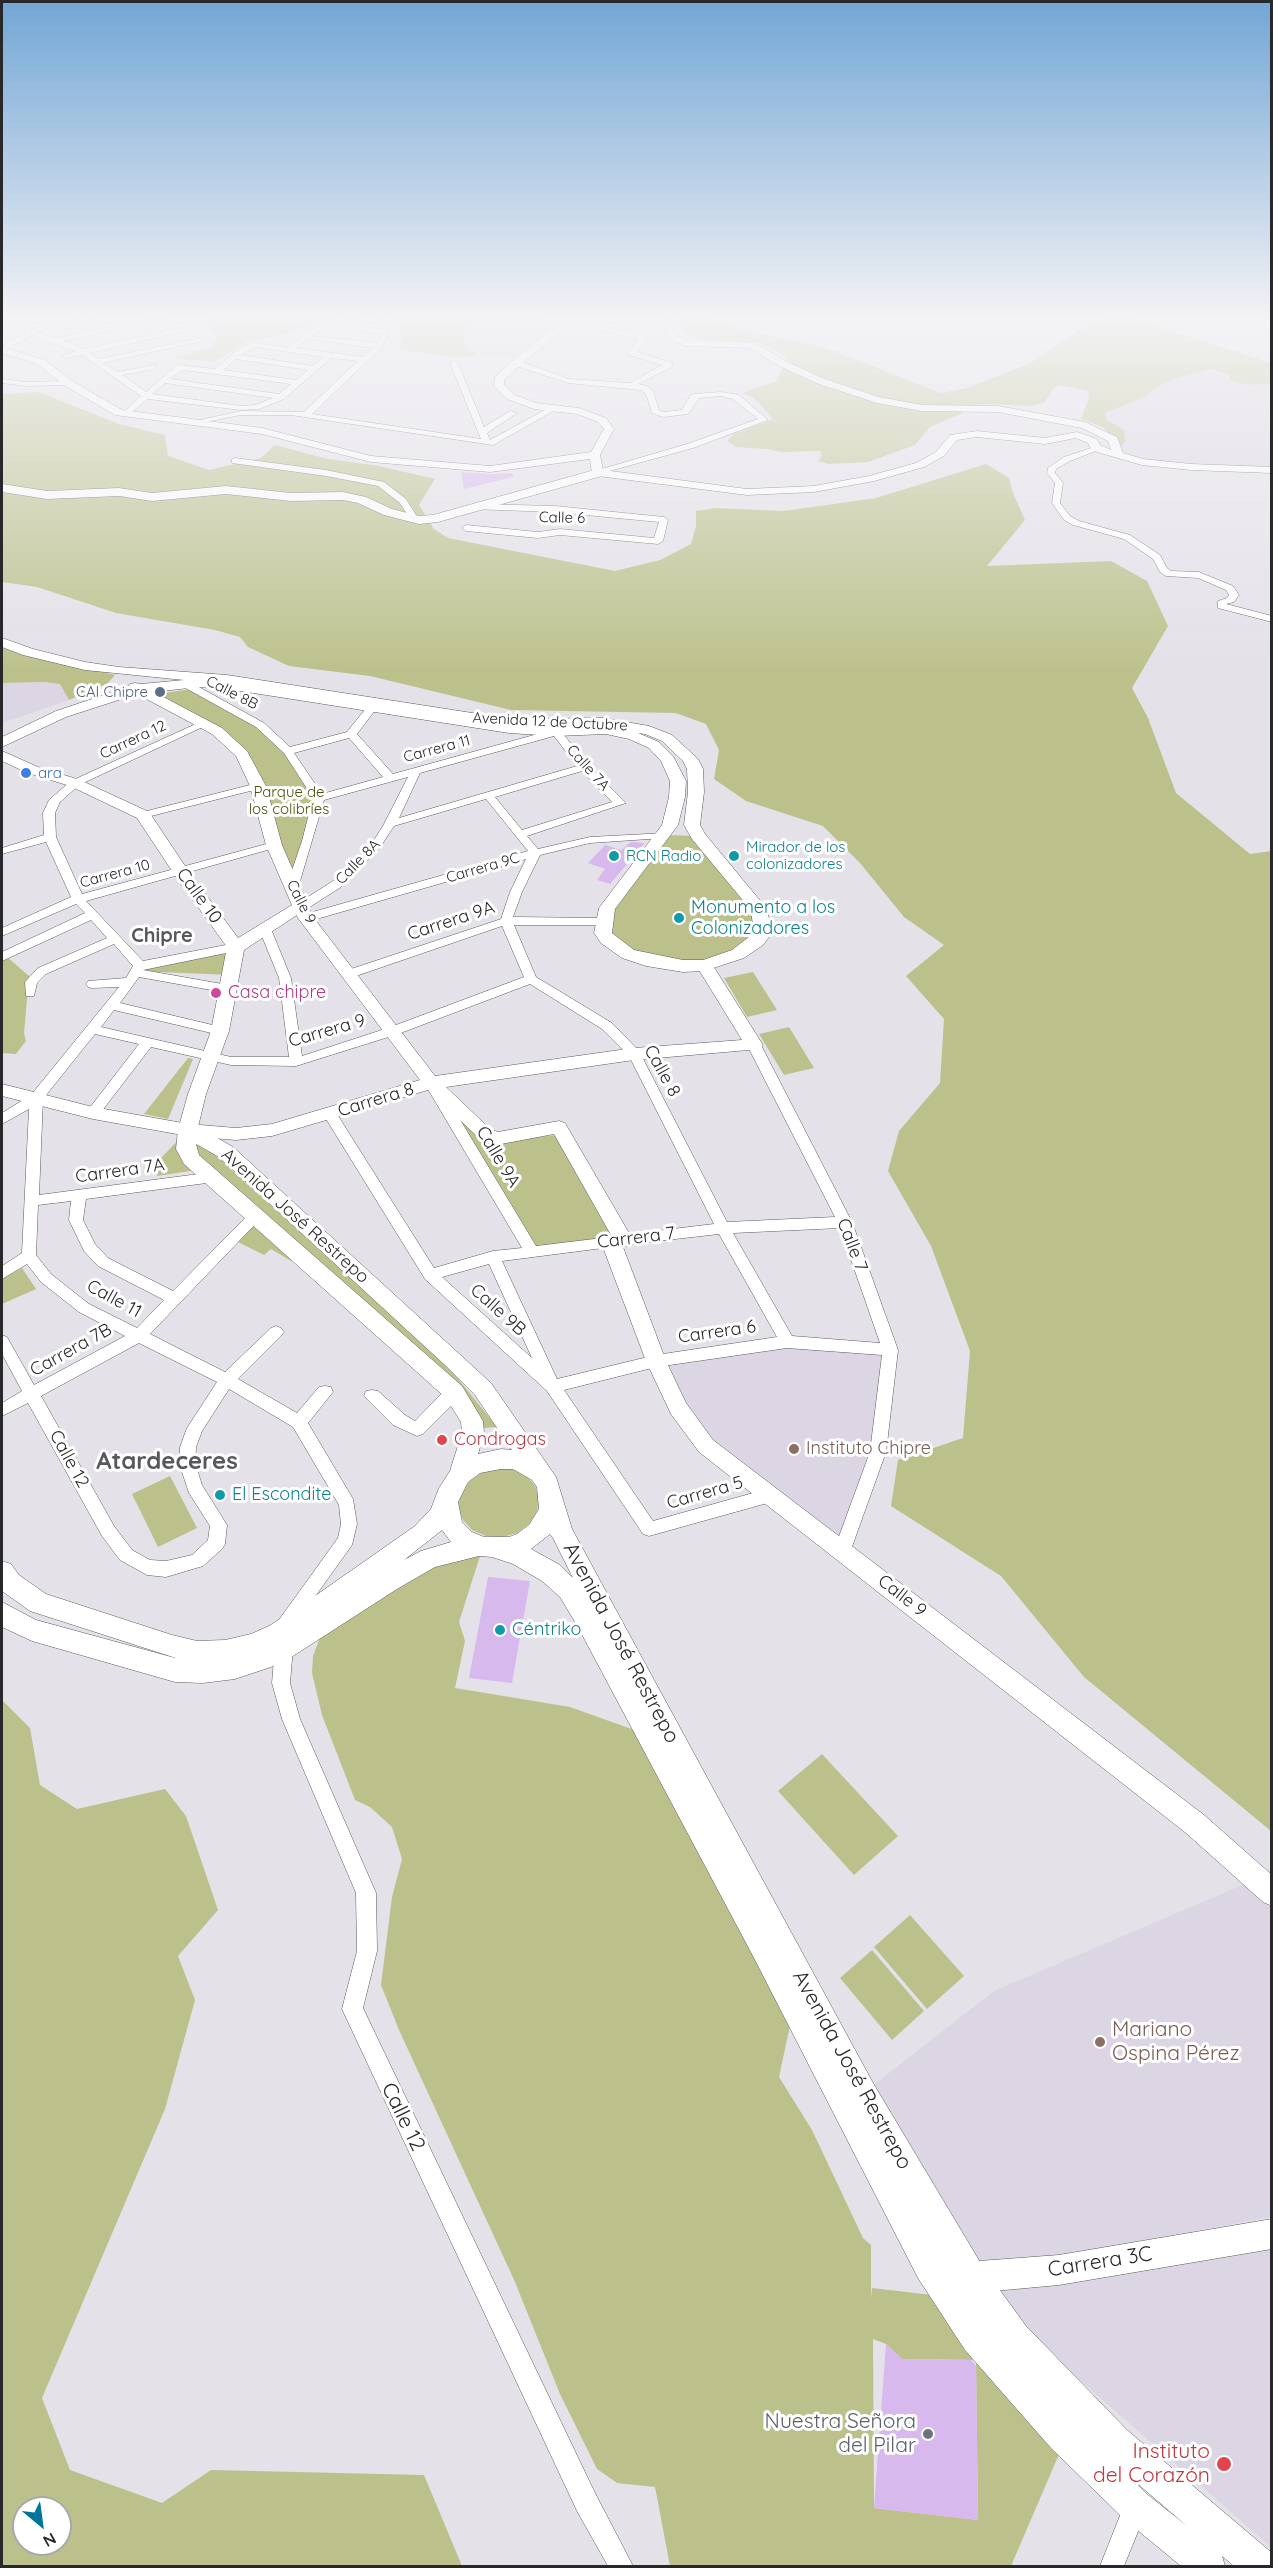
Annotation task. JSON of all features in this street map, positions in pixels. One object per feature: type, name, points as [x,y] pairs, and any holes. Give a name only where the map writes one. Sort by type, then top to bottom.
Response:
[{"type":"main road","points":[[2,488],[47,495],[119,492],[152,497],[226,490],[291,497],[343,496],[362,500],[415,520],[434,519],[598,473]]},
{"type":"main road","name":"Avenida 12 de Octubre","points":[[2,642],[28,652],[85,666],[119,671],[227,679],[475,718],[556,728],[615,731],[634,736],[662,751],[672,764],[678,781],[677,797],[670,825],[611,900],[603,922],[603,933],[607,939],[628,954],[665,964],[704,965],[748,949],[758,941],[763,933],[764,924],[759,909],[698,836],[692,825],[696,792],[695,769],[690,759],[676,745],[649,730],[603,723],[556,728],[509,729],[214,683],[184,683],[138,689],[61,714],[20,732],[2,743]]},
{"type":"main road","name":"Calle 9","points":[[119,671],[138,689],[217,731],[242,754],[258,786],[274,844],[304,912]]},
{"type":"main road","points":[[2,735],[20,732]]},
{"type":"main road","points":[[2,756],[33,770],[75,783],[143,816]]},
{"type":"main road","name":"Calle 10","points":[[143,816],[236,947]]},
{"type":"main road","name":"Carrera 9C","points":[[236,947],[265,928],[304,912]]},
{"type":"main road","points":[[188,1130],[197,1094],[220,1031],[236,947]]},
{"type":"main road","name":"Avenida José Restrepo","points":[[460,1475],[473,1433],[472,1421],[454,1392],[191,1159],[186,1149],[188,1130],[226,1152],[483,1389],[546,1485],[561,1531],[862,2094],[972,2278],[1014,2338],[1108,2434],[1260,2566]]},
{"type":"main road","points":[[2,1572],[10,1583],[39,1603],[196,1652],[236,1649],[281,1641],[430,1557],[518,1544],[537,1532],[546,1522],[551,1509],[546,1485],[516,1460],[501,1459],[479,1464],[460,1475],[451,1488],[440,1516],[403,1550],[281,1641],[262,1659],[235,1667],[203,1671],[175,1670],[32,1630],[2,1613]]},
{"type":"main road","points":[[446,1502],[447,1516],[453,1529],[464,1539],[486,1547]]},
{"type":"main road","name":"Avenida José Restrepo","points":[[486,1547],[519,1555],[551,1573],[569,1589],[763,1946],[929,2267],[977,2338],[1063,2436],[1136,2507],[1208,2566]]},
{"type":"street","points":[[263,433],[371,459],[490,470],[595,455]]},
{"type":"street","points":[[421,433],[487,443],[501,440],[513,433]]},
{"type":"street","points":[[482,433],[487,443]]},
{"type":"street","points":[[598,473],[595,455],[607,433]]},
{"type":"street","points":[[598,473],[727,433]]},
{"type":"street","points":[[1100,433],[1113,439],[1118,454]]},
{"type":"street","points":[[598,473],[747,492],[780,491],[814,489],[898,472],[920,465],[940,454],[954,437],[966,434],[1052,441],[1077,435],[1093,441],[1097,449]]},
{"type":"street","points":[[1272,470],[1183,467],[1142,462],[1097,449],[1067,459],[1052,468],[1051,473],[1059,483],[1056,499],[1058,507],[1067,518],[1076,523],[1127,537],[1157,557],[1163,570],[1169,574],[1199,575],[1230,588],[1234,595],[1231,600],[1221,603],[1221,606],[1272,619]]},
{"type":"street","points":[[235,461],[326,473],[381,484],[403,501],[415,520]]},
{"type":"street","name":"Calle 6","points":[[466,528],[538,535],[560,532],[658,541],[664,520],[555,509],[474,507]]},
{"type":"street","name":"Calle 8B","points":[[184,683],[260,725],[288,751],[319,798]]},
{"type":"street","points":[[288,751],[351,734],[371,709]]},
{"type":"street","name":"Carrera 12","points":[[75,783],[204,724]]},
{"type":"street","name":"Calle 7A","points":[[521,834],[620,803],[584,767],[556,728]]},
{"type":"street","name":"Carrera 11","points":[[319,798],[556,728]]},
{"type":"street","points":[[351,734],[390,778]]},
{"type":"street","points":[[390,824],[584,767]]},
{"type":"street","name":"Calle 8A","points":[[304,912],[375,847],[390,824],[416,771]]},
{"type":"street","points":[[75,783],[55,800],[49,813],[50,837],[78,899],[115,939],[135,974]]},
{"type":"street","points":[[143,816],[258,786]]},
{"type":"street","points":[[488,795],[535,853],[516,892],[506,921],[531,979]]},
{"type":"street","points":[[292,888],[308,841],[319,798]]},
{"type":"street","name":"Carrera 9C","points":[[304,912],[590,840],[663,835]]},
{"type":"street","points":[[2,851],[50,837]]},
{"type":"street","name":"Carrera 10","points":[[2,932],[78,899],[274,844]]},
{"type":"street","name":"Calle 9","points":[[304,912],[431,1083],[484,1133],[496,1139],[560,1127],[617,1241],[657,1361],[678,1408],[706,1446],[1195,1824],[1272,1893]]},
{"type":"street","points":[[2,957],[91,915]]},
{"type":"street","name":"Carrera 9A","points":[[349,974],[506,921],[603,922]]},
{"type":"street","points":[[265,928],[285,978],[296,1062]]},
{"type":"street","points":[[30,993],[31,982],[42,971],[115,939]]},
{"type":"street","name":"Carrera 9C","points":[[135,974],[236,947]]},
{"type":"street","name":"Calle 7","points":[[704,965],[754,1045],[845,1222],[891,1350],[878,1452],[843,1550]]},
{"type":"street","points":[[2,1119],[36,1098],[135,974]]},
{"type":"street","points":[[92,984],[135,974],[228,989]]},
{"type":"street","name":"Carrera 9","points":[[91,1029],[211,1058],[261,1063],[296,1062],[393,1031],[531,979]]},
{"type":"street","name":"Calle 8","points":[[531,979],[607,1026],[634,1054],[723,1228],[788,1342]]},
{"type":"street","points":[[110,1005],[220,1031]]},
{"type":"street","points":[[93,1113],[147,1043]]},
{"type":"street","name":"Carrera 8","points":[[2,1090],[93,1113],[188,1130],[236,1134],[272,1130],[431,1083],[634,1054],[754,1045]]},
{"type":"street","name":"Calle 9A","points":[[431,1083],[531,1250]]},
{"type":"street","points":[[2,1273],[28,1256],[36,1098]]},
{"type":"street","name":"Calle 9B","points":[[330,1114],[430,1275],[553,1386],[649,1529]]},
{"type":"street","name":"Carrera 7A","points":[[31,1201],[214,1177]]},
{"type":"street","points":[[79,1196],[76,1220],[89,1246],[103,1262],[174,1299]]},
{"type":"street","name":"Carrera 7B","points":[[2,1410],[139,1335],[256,1216]]},
{"type":"street","name":"Carrera 7","points":[[430,1275],[493,1257],[531,1250],[723,1228],[845,1222]]},
{"type":"street","name":"Calle 11","points":[[28,1256],[46,1278],[84,1308],[227,1380],[299,1422],[347,1504],[349,1524],[346,1540],[281,1641]]},
{"type":"street","points":[[493,1257],[553,1386]]},
{"type":"street","points":[[227,1380],[276,1332]]},
{"type":"street","name":"Calle 12","points":[[2,1341],[108,1531],[126,1555],[147,1567],[166,1569],[197,1561],[216,1544],[219,1526],[195,1488],[187,1463],[188,1447],[195,1428],[227,1380]]},
{"type":"street","name":"Carrera 6","points":[[553,1386],[657,1361],[788,1342],[891,1350]]},
{"type":"street","points":[[299,1422],[325,1392]]},
{"type":"street","points":[[372,1396],[399,1420],[417,1430],[454,1392]]},
{"type":"street","name":"Carrera 5","points":[[649,1529],[771,1495]]},
{"type":"street","name":"Calle 12","points":[[281,1641],[281,1683],[291,1719],[366,1893],[367,1951],[352,2009],[586,2502],[621,2566]]},
{"type":"street","name":"Carrera 3C","points":[[929,2267],[972,2278],[1059,2270],[1272,2234]]},
{"type":"street","points":[[1112,2566],[1136,2507]]},
{"type":"shaded area","points":[[1118,433],[1271,433],[1271,468],[1167,465],[1118,454],[1125,441]]},
{"type":"shaded area","points":[[2,683],[60,684],[69,700],[2,723]]},
{"type":"shaded area","name":"Instituto Chipre","points":[[787,1342],[890,1350],[878,1452],[843,1550],[706,1446],[663,1366]]},
{"type":"shaded area","name":"Mariano Ospina Pérez","points":[[1261,1877],[1271,1887],[1271,2217],[1007,2265],[1271,2225],[1271,2547],[1081,2381],[990,2293],[862,2094],[994,1991]]},
{"type":"green space","points":[[2,433],[156,433],[165,435],[168,456],[209,470],[261,458],[275,445],[328,459],[379,466],[435,479],[419,505],[434,529],[448,538],[615,571],[660,560],[691,544],[696,526],[696,511],[716,508],[783,511],[876,498],[986,464],[1009,478],[1025,520],[987,566],[1111,561],[1147,581],[1168,626],[1132,688],[1148,718],[1176,793],[1250,854],[1271,851],[1271,1831],[1084,1677],[1001,1576],[891,1506],[898,1460],[963,1438],[970,1351],[931,1246],[888,1171],[899,1131],[940,1083],[944,1019],[906,976],[944,945],[904,917],[860,863],[823,826],[746,801],[714,779],[719,750],[706,724],[676,713],[511,710],[370,676],[289,666],[248,647],[240,637],[215,630],[116,613],[37,587],[2,582]]},
{"type":"green space","points":[[925,433],[915,445],[868,462],[828,464],[818,461],[822,456],[820,451],[781,452],[736,447],[727,441],[734,434]]},
{"type":"green space","points":[[1109,433],[1124,433],[1125,441],[1122,446]]},
{"type":"green space","points":[[2,642],[28,652],[115,675],[107,684],[69,700],[60,684],[2,683]]},
{"type":"green space","name":"Parque de los colibríes","points":[[192,689],[244,716],[288,751],[319,798],[292,888],[242,754],[157,694]]},
{"type":"green space","name":"Monumento a los Colonizadores","points":[[663,835],[698,836],[752,900],[763,933],[725,959],[665,964],[607,939],[607,908]]},
{"type":"green space","points":[[236,947],[232,975],[134,971]]},
{"type":"green space","points":[[6,956],[29,976],[24,1033],[26,1041],[16,1054],[2,1053],[2,958]]},
{"type":"green space","points":[[753,972],[777,1010],[747,1017],[724,978]]},
{"type":"green space","points":[[789,1027],[814,1068],[784,1075],[759,1034]]},
{"type":"green space","points":[[188,1058],[193,1059],[168,1119],[144,1114]]},
{"type":"green space","points":[[431,1083],[495,1141],[558,1135],[628,1239],[531,1250]]},
{"type":"green space","points":[[188,1130],[447,1365],[497,1427],[484,1428],[449,1379],[187,1145],[197,1170],[157,1176],[161,1158]]},
{"type":"green space","points":[[254,1223],[294,1258],[291,1261],[271,1249],[264,1255],[236,1241]]},
{"type":"green space","points":[[22,1268],[36,1289],[2,1304],[2,1279]]},
{"type":"green space","points":[[496,1469],[512,1469],[526,1476],[535,1485],[539,1498],[537,1511],[529,1524],[517,1533],[502,1537],[486,1536],[472,1530],[463,1520],[458,1507],[461,1493],[470,1481],[481,1473]]},
{"type":"green space","points":[[170,1476],[197,1528],[158,1547],[132,1494]]},
{"type":"green space","points":[[481,1553],[459,1622],[465,1641],[455,1688],[570,1707],[651,1736],[794,2007],[779,2077],[812,2130],[863,2238],[871,2245],[871,2299],[872,2288],[949,2297],[1075,2417],[1011,2566],[670,2566],[655,2487],[617,2483],[597,2469],[560,2394],[515,2282],[399,2030],[381,1985],[392,1897],[402,1859],[392,1827],[370,1807],[355,1800],[322,1715],[312,1673],[313,1656],[321,1635],[424,1566]],"holes":[[[873,2339],[886,2344],[902,2359],[976,2360],[978,2520],[874,2508]]]},
{"type":"green space","points":[[2,1700],[30,1728],[40,1785],[77,1809],[165,1789],[186,1816],[218,1910],[178,1956],[195,2000],[165,2109],[42,2398],[70,2470],[162,2503],[211,2470],[424,2475],[462,2566],[2,2566]]},
{"type":"green space","points":[[822,1754],[898,1836],[854,1875],[778,1791]]},
{"type":"green space","points":[[910,1915],[964,1976],[927,2009],[874,1947]]},
{"type":"green space","points":[[872,1950],[924,2011],[892,2040],[840,1978]]},
{"type":"building","points":[[461,472],[513,473],[513,477],[464,489]]},
{"type":"building","name":"RCN Radio","points":[[631,842],[645,843],[610,884],[597,880],[605,869],[588,863],[605,845],[621,850]]},
{"type":"building","name":"Céntriko","points":[[488,1577],[530,1581],[512,1683],[469,1678]]},
{"type":"building","name":"Nuestra Señora del Pilar","points":[[886,2344],[902,2359],[971,2360],[976,2366],[978,2520],[874,2508]]},
{"type":"place","name":"CAI Chipre","points":[[160,692]]},
{"type":"place","name":"ara","points":[[26,773]]},
{"type":"place","name":"RCN Radio","points":[[614,856]]},
{"type":"place","name":"Mirador de los colonizadores","points":[[734,856]]},
{"type":"place","name":"Monumento a los Colonizadores","points":[[679,918]]},
{"type":"place","name":"Casa chipre","points":[[216,993]]},
{"type":"place","name":"Condrogas","points":[[442,1440]]},
{"type":"place","name":"Instituto Chipre","points":[[794,1449]]},
{"type":"place","name":"El Escondite","points":[[220,1495]]},
{"type":"place","name":"Céntriko","points":[[500,1630]]},
{"type":"place","name":"Mariano Ospina Pérez","points":[[1100,2042]]},
{"type":"place","name":"Nuestra Señora del Pilar","points":[[928,2434]]},
{"type":"place","name":"Instituto del Corazón","points":[[1224,2464]]},
{"type":"district","name":"Chipre","points":[[162,936]]},
{"type":"district","name":"Atardeceres","points":[[167,1462]]}]
